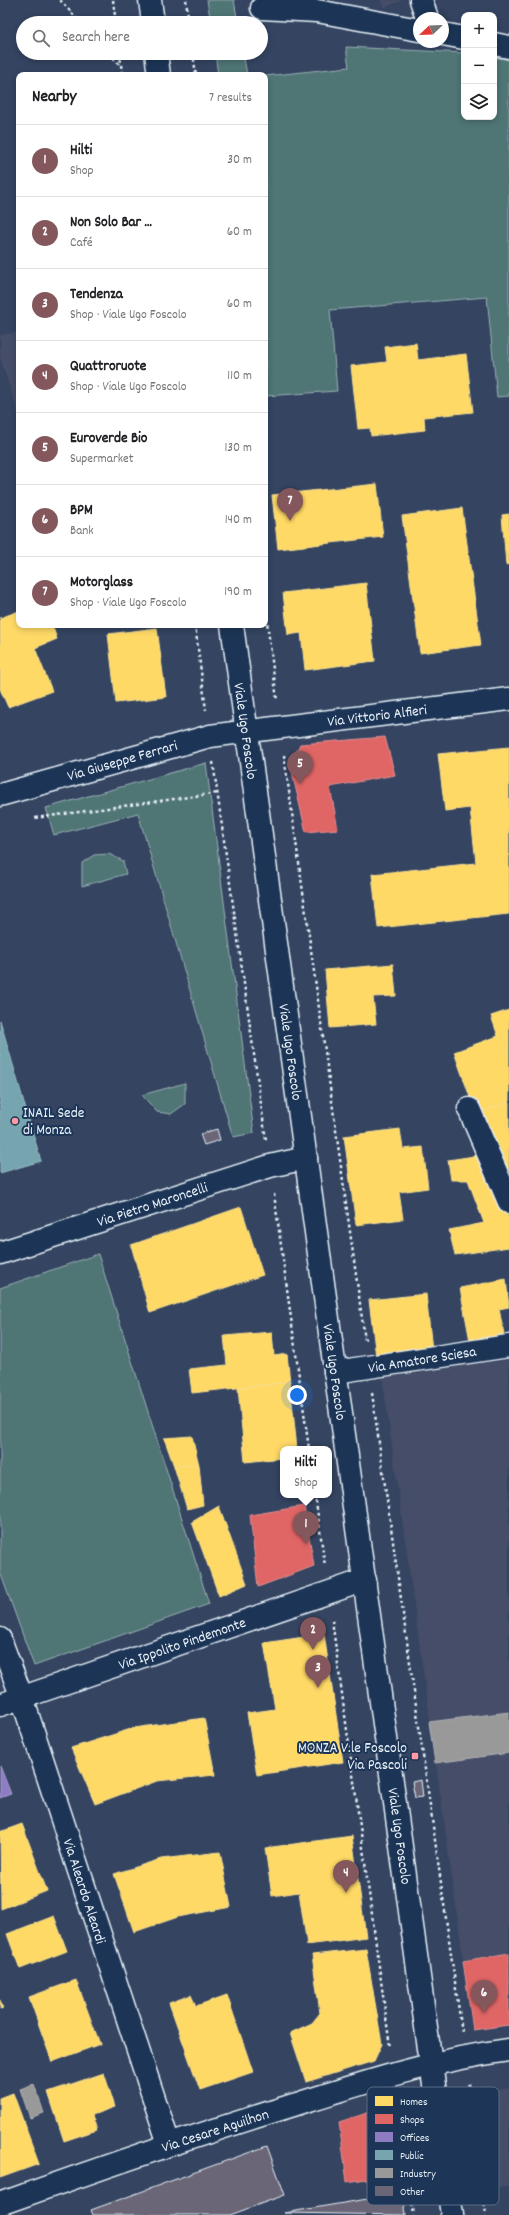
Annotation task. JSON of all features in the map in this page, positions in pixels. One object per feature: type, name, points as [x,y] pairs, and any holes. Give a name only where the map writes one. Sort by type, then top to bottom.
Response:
[{"type":"street","points":[[150,0],[152,16]]},
{"type":"street","points":[[421,0],[426,12]]},
{"type":"street","points":[[262,8],[317,11],[413,29]]},
{"type":"street","points":[[449,35],[461,37]]},
{"type":"street","points":[[497,45],[509,47]]},
{"type":"street","points":[[157,60],[159,72]]},
{"type":"street","name":"Viale Ugo Foscolo","points":[[232,628],[435,2087]]},
{"type":"street","name":"Via Vittorio Alfieri","points":[[246,732],[509,699]]},
{"type":"street","name":"Via Giuseppe Ferrari","points":[[0,795],[210,736],[246,732]]},
{"type":"street","points":[[468,1109],[509,1202]]},
{"type":"street","name":"Via Pietro Maroncelli","points":[[0,1253],[270,1166],[306,1158]]},
{"type":"street","name":"Via Amatore Sciesa","points":[[335,1372],[509,1346]]},
{"type":"street","name":"Via Ippolito Pindemonte","points":[[0,1705],[365,1580]]},
{"type":"street","name":"Via Aleardo Aleardi","points":[[0,1639],[22,1698],[169,2144]]},
{"type":"street","name":"Via Cesare Aguilhon","points":[[0,2204],[169,2144],[394,2073],[465,2056],[509,2050]]},
{"type":"street","name":"Viale Ugo Foscolo","points":[[451,2205],[452,2215]]},
{"type":"path","points":[[60,0],[75,16]]},
{"type":"path","points":[[112,0],[115,16]]},
{"type":"path","points":[[186,0],[188,16]]},
{"type":"path","points":[[115,60],[121,66]]},
{"type":"path","points":[[121,60],[122,72]]},
{"type":"path","points":[[194,60],[196,72]]},
{"type":"path","points":[[195,628],[309,1446]]},
{"type":"path","points":[[268,628],[368,1368],[469,2087]]},
{"type":"path","points":[[35,818],[218,793]]},
{"type":"path","points":[[315,1498],[396,2087]]},
{"type":"path","points":[[413,2205],[414,2215]]},
{"type":"path","points":[[485,2205],[486,2215]]},
{"type":"shaded area","points":[[380,0],[403,0],[384,8]]},
{"type":"shaded area","points":[[16,332],[16,407],[0,358],[0,335]]},
{"type":"shaded area","points":[[509,1360],[509,2025],[473,2030],[382,1375]]},
{"type":"shaded area","points":[[509,2088],[509,2187],[499,2187],[499,2089]]},
{"type":"green space","points":[[207,0],[234,0],[237,16],[210,16]]},
{"type":"green space","points":[[346,47],[461,53],[461,120],[497,120],[497,58],[509,60],[509,396],[497,397],[487,297],[330,310],[337,391],[268,396],[268,76],[349,67]]},
{"type":"green space","points":[[216,60],[244,60],[246,72],[218,72]]},
{"type":"green space","points":[[206,763],[254,1133],[233,1137],[138,813],[54,835],[46,808]]},
{"type":"green space","points":[[109,854],[123,861],[126,874],[82,886],[82,863],[94,855]]},
{"type":"green space","points":[[185,1083],[185,1104],[171,1114],[157,1112],[142,1095]]},
{"type":"green space","points":[[98,1254],[209,1604],[34,1666],[0,1572],[0,1288]]},
{"type":"building: Homes","points":[[416,343],[418,360],[466,354],[473,412],[424,417],[425,430],[371,436],[370,428],[358,429],[351,366],[387,362],[385,347]]},
{"type":"building: Homes","points":[[377,484],[383,537],[278,549],[272,495]]},
{"type":"building: Homes","points":[[462,508],[481,645],[420,653],[402,516]]},
{"type":"building: Homes","points":[[509,514],[509,564],[506,565],[502,515]]},
{"type":"building: Homes","points":[[366,583],[375,661],[305,670],[301,633],[288,635],[283,593]]},
{"type":"building: Homes","points":[[16,612],[16,628],[53,628],[57,639],[35,648],[52,691],[8,707],[0,689],[0,618]]},
{"type":"building: Homes","points":[[157,628],[166,697],[116,703],[108,634]]},
{"type":"building: Homes","points":[[509,747],[509,914],[378,928],[372,874],[476,863],[470,808],[445,811],[438,754]]},
{"type":"building: Homes","points":[[393,964],[396,996],[373,997],[376,1024],[330,1028],[325,970]]},
{"type":"building: Homes","points":[[509,1010],[509,1102],[476,1114],[454,1052],[498,1036],[491,1016]]},
{"type":"building: Homes","points":[[509,1102],[509,1190],[476,1114]]},
{"type":"building: Homes","points":[[400,1129],[403,1149],[423,1147],[428,1188],[399,1192],[403,1219],[356,1225],[344,1136]]},
{"type":"building: Homes","points":[[481,1155],[509,1219],[509,1247],[455,1255],[449,1230],[484,1223],[468,1180],[451,1180],[448,1160]]},
{"type":"building: Homes","points":[[241,1207],[263,1275],[150,1313],[131,1245]]},
{"type":"building: Homes","points":[[506,1279],[509,1307],[499,1309],[504,1334],[470,1341],[460,1288]]},
{"type":"building: Homes","points":[[426,1294],[432,1350],[376,1357],[369,1300]]},
{"type":"building: Homes","points":[[272,1332],[274,1356],[287,1354],[290,1382],[192,1393],[189,1369],[227,1365],[224,1336]]},
{"type":"building: Homes","points":[[290,1382],[297,1446],[280,1446],[280,1458],[245,1462],[238,1388]]},
{"type":"building: Homes","points":[[192,1436],[199,1465],[174,1466],[164,1438]]},
{"type":"building: Homes","points":[[199,1465],[203,1505],[187,1509],[174,1466]]},
{"type":"building: Homes","points":[[219,1506],[247,1584],[219,1596],[192,1522]]},
{"type":"building: Homes","points":[[324,1634],[343,1762],[257,1775],[247,1713],[275,1709],[264,1643]]},
{"type":"building: Homes","points":[[204,1718],[215,1775],[157,1781],[95,1804],[71,1748],[134,1728]]},
{"type":"building: Homes","points":[[22,1824],[47,1891],[1,1909],[0,1832]]},
{"type":"building: Homes","points":[[352,1836],[366,1937],[307,1945],[299,1892],[272,1896],[265,1848]]},
{"type":"building: Homes","points":[[220,1852],[231,1907],[178,1917],[134,1932],[114,1874],[161,1859]]},
{"type":"building: Homes","points":[[54,1916],[67,1951],[20,1969],[7,1934]]},
{"type":"building: Homes","points":[[366,1949],[382,2044],[374,2061],[306,2082],[290,2033],[312,2023],[320,2013],[312,1955]]},
{"type":"building: Homes","points":[[76,1980],[100,2044],[52,2062],[29,1997]]},
{"type":"building: Homes","points":[[191,1995],[196,2006],[227,1995],[253,2072],[200,2090],[169,2003]]},
{"type":"building: Homes","points":[[0,2000],[3,2009],[0,2010]]},
{"type":"building: Homes","points":[[104,2073],[115,2107],[92,2115],[97,2130],[64,2141],[48,2092]]},
{"type":"building: Homes","points":[[13,2093],[39,2164],[0,2178],[0,2098]]},
{"type":"building: Shops","points":[[385,737],[395,775],[330,787],[338,829],[306,832],[290,764],[300,744]]},
{"type":"building: Shops","points":[[304,1506],[314,1566],[258,1587],[250,1515]]},
{"type":"building: Shops","points":[[509,1953],[509,2025],[473,2030],[463,1961]]},
{"type":"building: Shops","points":[[367,2113],[367,2179],[347,2182],[339,2122]]},
{"type":"building: Offices","points":[[0,1766],[11,1794],[0,1798]]},
{"type":"building: Public","name":"INAIL Sede di Monza","points":[[0,1020],[41,1161],[0,1173]]},
{"type":"building: Industry","points":[[509,1712],[509,1753],[435,1763],[429,1722]]},
{"type":"building: Industry","points":[[34,2084],[44,2113],[30,2118],[20,2089]]},
{"type":"building: Other","points":[[217,1129],[220,1140],[204,1145],[200,1134]]},
{"type":"building: Other","points":[[421,1780],[423,1797],[415,1798],[412,1782]]},
{"type":"building: Other","points":[[267,2146],[285,2195],[230,2215],[93,2215],[91,2210]]},
{"type":"building: Other","points":[[367,2199],[367,2205],[405,2205],[406,2215],[284,2213]]},
{"type":"place","name":"Motorglass","points":[[290,521]]},
{"type":"place","name":"Euroverde Bio","points":[[300,784]]},
{"type":"place","name":"INAIL Sede di Monza","points":[[15,1121]]},
{"type":"place","name":"Hilti","points":[[306,1544]]},
{"type":"place","name":"Non Solo Bar ...","points":[[313,1650]]},
{"type":"place","name":"Tendenza","points":[[318,1688]]},
{"type":"place","name":"MONZA V.le Foscolo Via Pascoli","points":[[415,1756]]},
{"type":"place","name":"Quattroruote","points":[[346,1893]]},
{"type":"place","name":"BPM","points":[[484,2013]]}]
